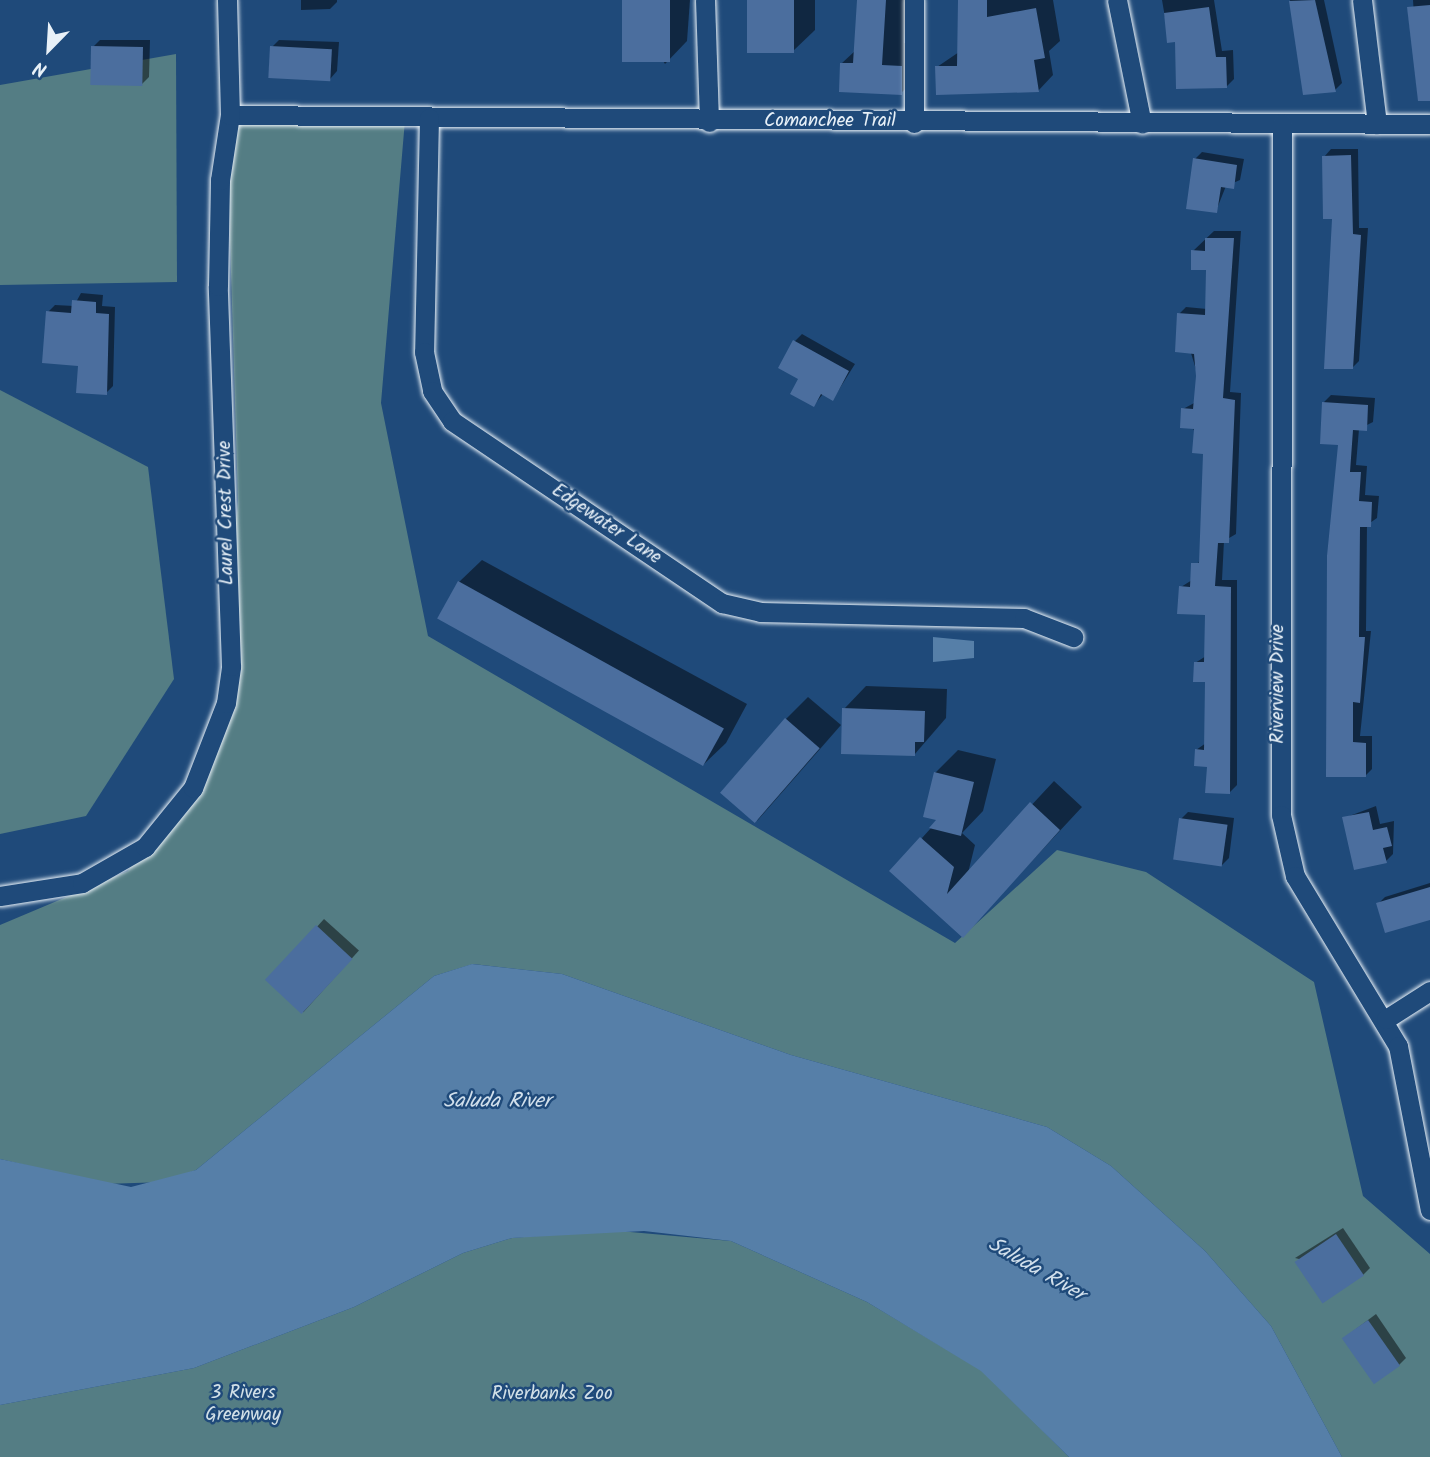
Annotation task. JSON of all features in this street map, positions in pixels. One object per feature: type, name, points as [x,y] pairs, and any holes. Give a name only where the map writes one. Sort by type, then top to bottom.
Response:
[{"type":"street","name":"Laurel Crest Drive","points":[[0,896],[82,883],[131,858],[173,818],[217,738],[231,666],[218,286],[220,180],[230,115],[228,0]]},
{"type":"street","points":[[705,0],[709,122]]},
{"type":"street","points":[[914,0],[914,123]]},
{"type":"street","points":[[1117,0],[1142,124]]},
{"type":"street","points":[[1362,0],[1377,124]]},
{"type":"street","name":"Comanchee Trail","points":[[230,115],[709,122],[1430,124]]},
{"type":"street","name":"Edgewater Lane","points":[[429,118],[424,352],[432,391],[452,421],[722,603],[760,612],[1024,618],[1073,637]]},
{"type":"street","name":"Riverview Drive","points":[[1282,123],[1279,803],[1295,876],[1326,935],[1387,1018],[1409,1083],[1430,1210]]},
{"type":"street","points":[[1387,1018],[1430,991]]},
{"type":"green space","points":[[176,54],[177,282],[0,285],[0,85]]},
{"type":"green space","points":[[226,109],[405,120],[381,403],[428,636],[955,943],[1057,850],[1146,872],[1314,982],[1363,1196],[1430,1254],[1430,1457],[1342,1457],[1271,1326],[1205,1251],[1111,1166],[1047,1127],[791,1055],[562,974],[473,964],[434,976],[196,1170],[165,1182],[104,1184],[0,1159],[0,925],[128,871],[218,734],[238,501]]},
{"type":"green space","points":[[0,390],[148,467],[174,679],[86,816],[0,834]]},
{"type":"green space","points":[[608,1230],[731,1241],[867,1302],[981,1370],[1069,1457],[0,1457],[0,1405],[194,1368],[354,1307],[463,1253],[512,1238]]},
{"type":"water","points":[[933,637],[974,641],[974,658],[933,662]]},
{"type":"water","name":"Saluda River","points":[[472,964],[562,974],[791,1055],[1047,1127],[1111,1166],[1205,1251],[1271,1326],[1342,1457],[1069,1457],[981,1371],[867,1302],[731,1241],[644,1231],[512,1238],[463,1253],[354,1307],[194,1368],[0,1405],[0,1159],[131,1187],[196,1170],[434,976]]},
{"type":"building","points":[[622,0],[670,0],[670,62],[622,62]]},
{"type":"building","points":[[747,0],[794,0],[794,53],[747,53]]},
{"type":"building","points":[[857,0],[886,0],[882,65],[902,66],[902,95],[839,92],[840,63],[853,63]]},
{"type":"building","points":[[958,0],[987,0],[987,17],[1036,8],[1045,58],[1034,60],[1039,92],[936,95],[935,66],[957,66]]},
{"type":"building","points":[[1315,0],[1336,92],[1303,95],[1289,1]]},
{"type":"building","points":[[1430,5],[1430,101],[1418,101],[1407,7]]},
{"type":"building","points":[[1209,7],[1216,57],[1226,57],[1227,88],[1176,89],[1175,42],[1167,43],[1164,13]]},
{"type":"building","points":[[91,46],[143,47],[142,86],[90,85]]},
{"type":"building","points":[[270,46],[332,49],[330,81],[268,78]]},
{"type":"building","points":[[1351,155],[1353,234],[1361,235],[1353,369],[1324,369],[1332,219],[1323,219],[1322,156]]},
{"type":"building","points":[[1193,158],[1237,165],[1234,189],[1221,187],[1217,213],[1186,209]]},
{"type":"building","points":[[1205,238],[1234,238],[1223,398],[1235,400],[1229,543],[1218,543],[1215,586],[1231,587],[1230,794],[1205,793],[1207,767],[1194,766],[1195,749],[1204,750],[1205,682],[1193,682],[1194,662],[1204,662],[1205,615],[1177,614],[1179,586],[1190,587],[1191,563],[1199,563],[1203,454],[1192,453],[1194,429],[1180,428],[1181,408],[1193,409],[1196,376],[1194,354],[1175,352],[1177,313],[1205,315],[1206,270],[1191,270],[1191,250],[1205,251]]},
{"type":"building","points":[[72,300],[96,302],[96,313],[109,314],[107,395],[76,393],[78,366],[42,363],[46,311],[71,313]]},
{"type":"building","points":[[793,340],[849,371],[833,401],[821,394],[814,407],[790,394],[798,379],[778,368]]},
{"type":"building","points":[[1322,402],[1368,405],[1367,431],[1353,430],[1350,472],[1361,472],[1359,501],[1372,502],[1371,527],[1360,527],[1359,637],[1365,637],[1360,703],[1353,702],[1353,742],[1366,743],[1366,777],[1326,777],[1327,556],[1338,445],[1320,444]]},
{"type":"building","points":[[458,581],[724,728],[703,766],[437,619]]},
{"type":"building","points":[[842,708],[925,711],[924,742],[915,742],[915,756],[841,754]]},
{"type":"building","points":[[785,718],[820,748],[755,823],[720,793]]},
{"type":"building","points":[[934,772],[974,782],[961,836],[929,828],[936,820],[923,817]]},
{"type":"building","points":[[1030,802],[1060,830],[963,938],[889,871],[920,837],[954,867],[947,894]]},
{"type":"building","points":[[1369,812],[1373,830],[1387,827],[1392,846],[1383,848],[1387,863],[1354,870],[1342,817]]},
{"type":"building","points":[[1179,818],[1228,825],[1222,866],[1173,860]]},
{"type":"building","points":[[1430,887],[1430,920],[1385,933],[1376,903]]},
{"type":"building","points":[[316,925],[353,959],[301,1014],[265,980]]},
{"type":"building","points":[[1336,1234],[1364,1275],[1323,1303],[1295,1262]]},
{"type":"building","points":[[1368,1320],[1400,1366],[1374,1384],[1342,1338]]},
{"type":"park label","name":"Riverbanks Zoo","points":[[552,1395]]},
{"type":"park label","name":"3 Rivers Greenway","points":[[243,1405]]}]
